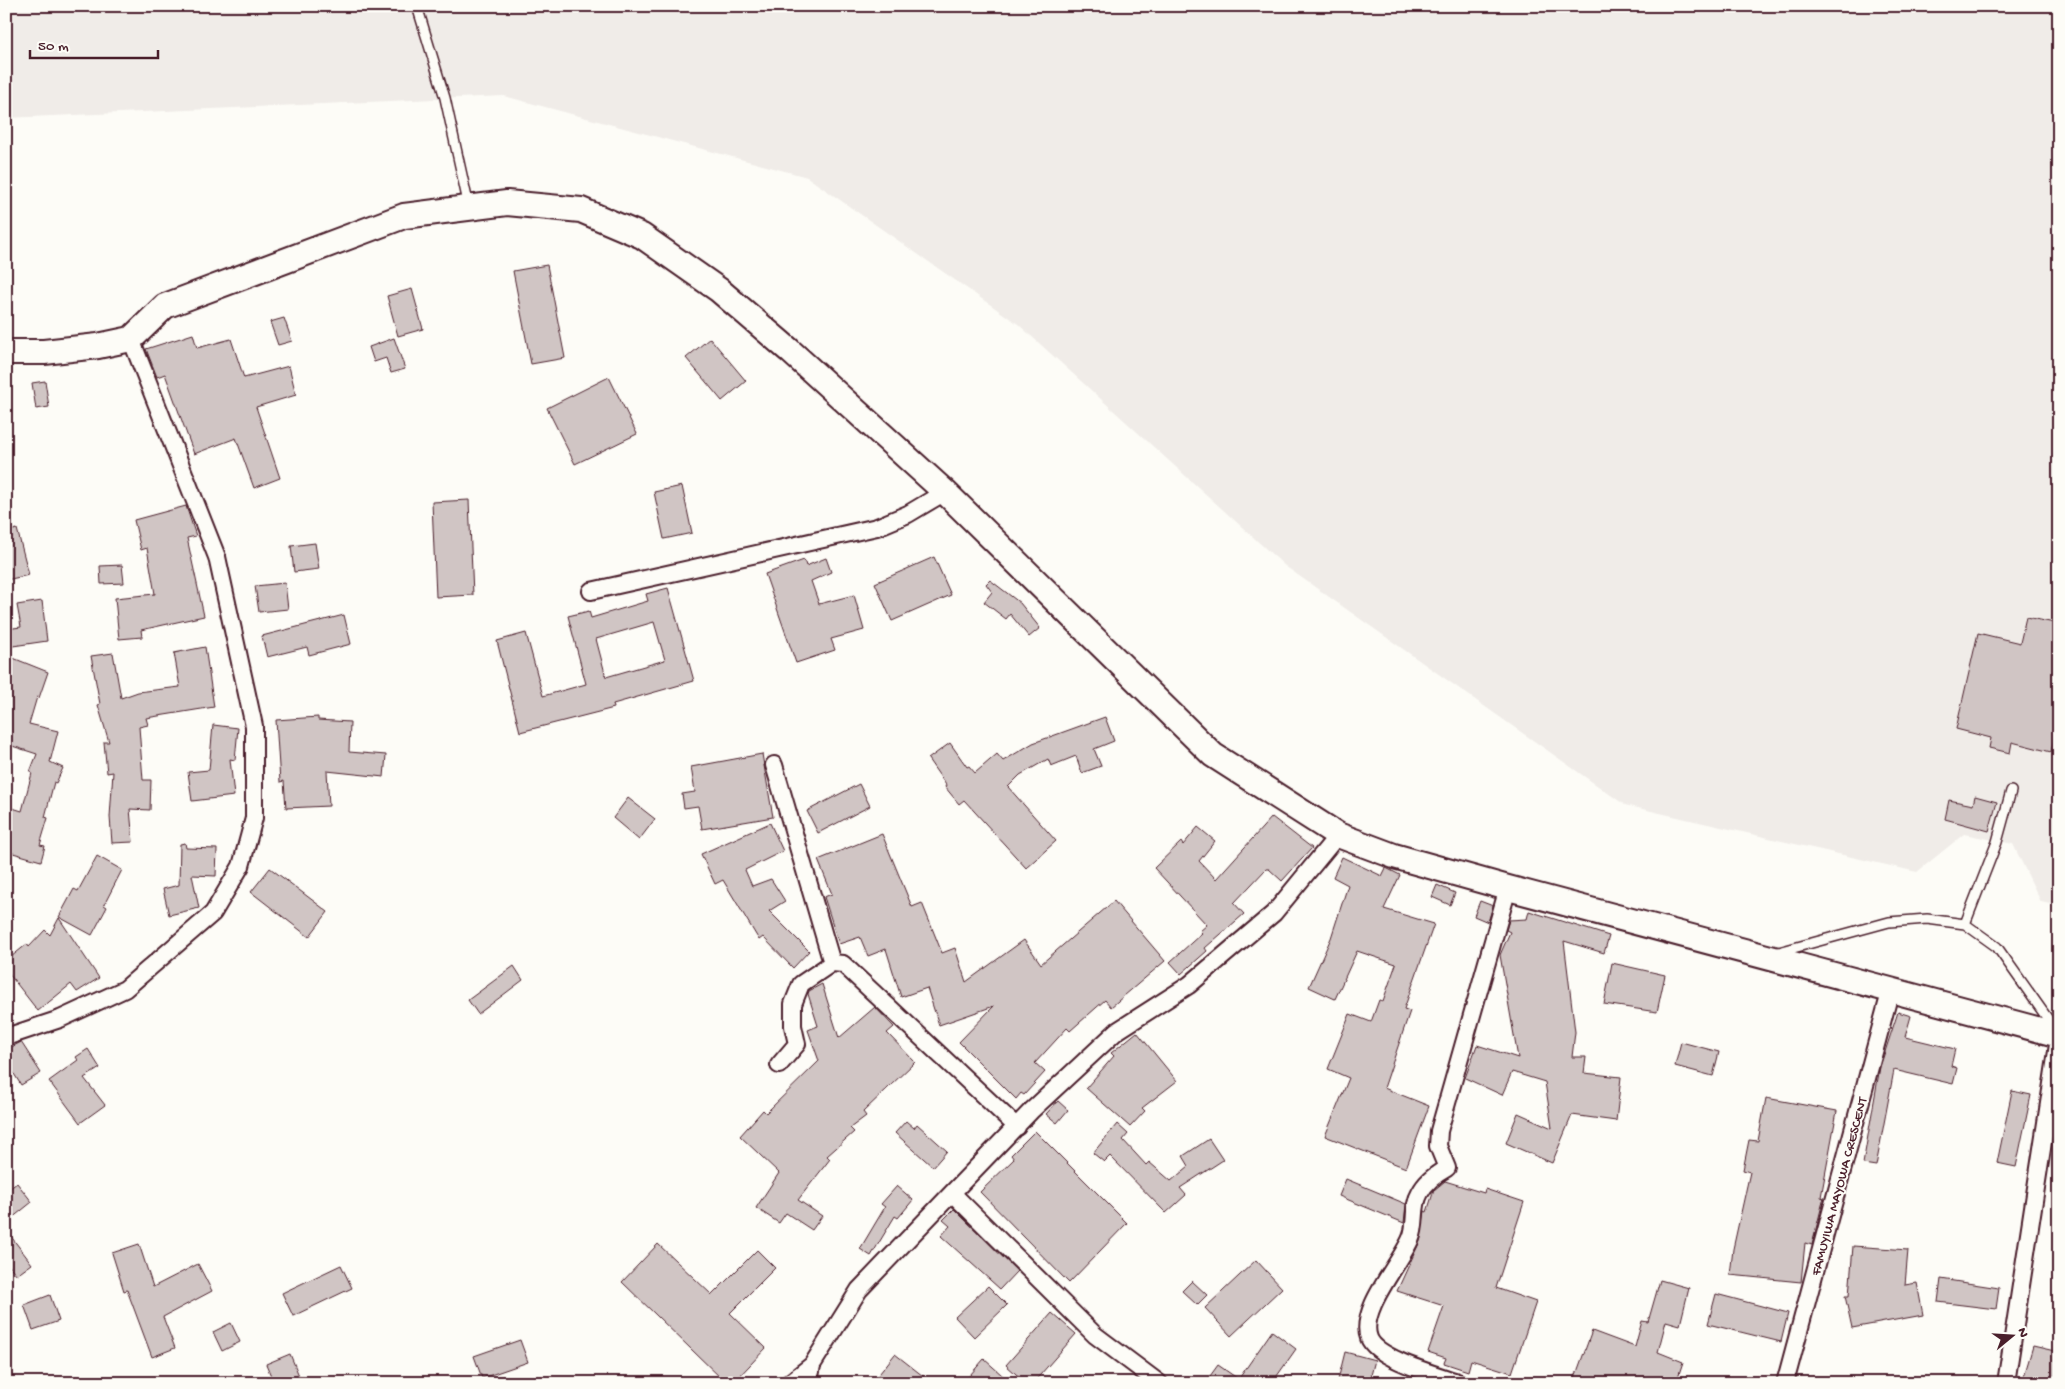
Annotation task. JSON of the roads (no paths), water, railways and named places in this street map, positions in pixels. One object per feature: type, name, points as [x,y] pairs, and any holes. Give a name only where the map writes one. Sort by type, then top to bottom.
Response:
[{"type":"street","points":[[6,352],[44,352],[98,346],[131,339],[164,306],[404,216],[507,204],[581,210],[642,236],[719,290],[789,350],[945,492],[1213,755],[1338,836],[1394,856],[1508,888],[2059,1035],[2006,1383]]},
{"type":"street","points":[[6,1037],[60,1019],[125,989],[213,913],[241,866],[254,818],[254,726],[217,557],[131,339]]},
{"type":"street","points":[[591,591],[877,527],[908,514],[945,492]]},
{"type":"street","points":[[774,764],[832,963]]},
{"type":"street","points":[[789,1383],[812,1365],[859,1290],[1017,1127],[1117,1031],[1189,985],[1274,913],[1338,836]]},
{"type":"street","points":[[1460,1383],[1387,1356],[1369,1338],[1367,1323],[1376,1298],[1412,1237],[1419,1194],[1434,1175],[1447,1168],[1438,1146],[1439,1131],[1508,888]]},
{"type":"street","points":[[780,1065],[797,1044],[793,1026],[793,1004],[801,984],[832,963],[843,964],[1017,1127]]},
{"type":"street","name":"FAMUYIWA MAYOWA CRESCENT","points":[[1786,1383],[1891,989]]},
{"type":"street","points":[[952,1193],[1095,1335],[1159,1383]]},
{"type":"street","points":[[809,1383],[812,1365]]},
{"type":"lane","points":[[417,6],[445,98],[470,208]]},
{"type":"lane","points":[[1966,924],[1998,842],[2011,791]]},
{"type":"lane","points":[[1763,956],[1890,922],[1928,919],[1966,924],[1997,947],[2059,1035]]}]
